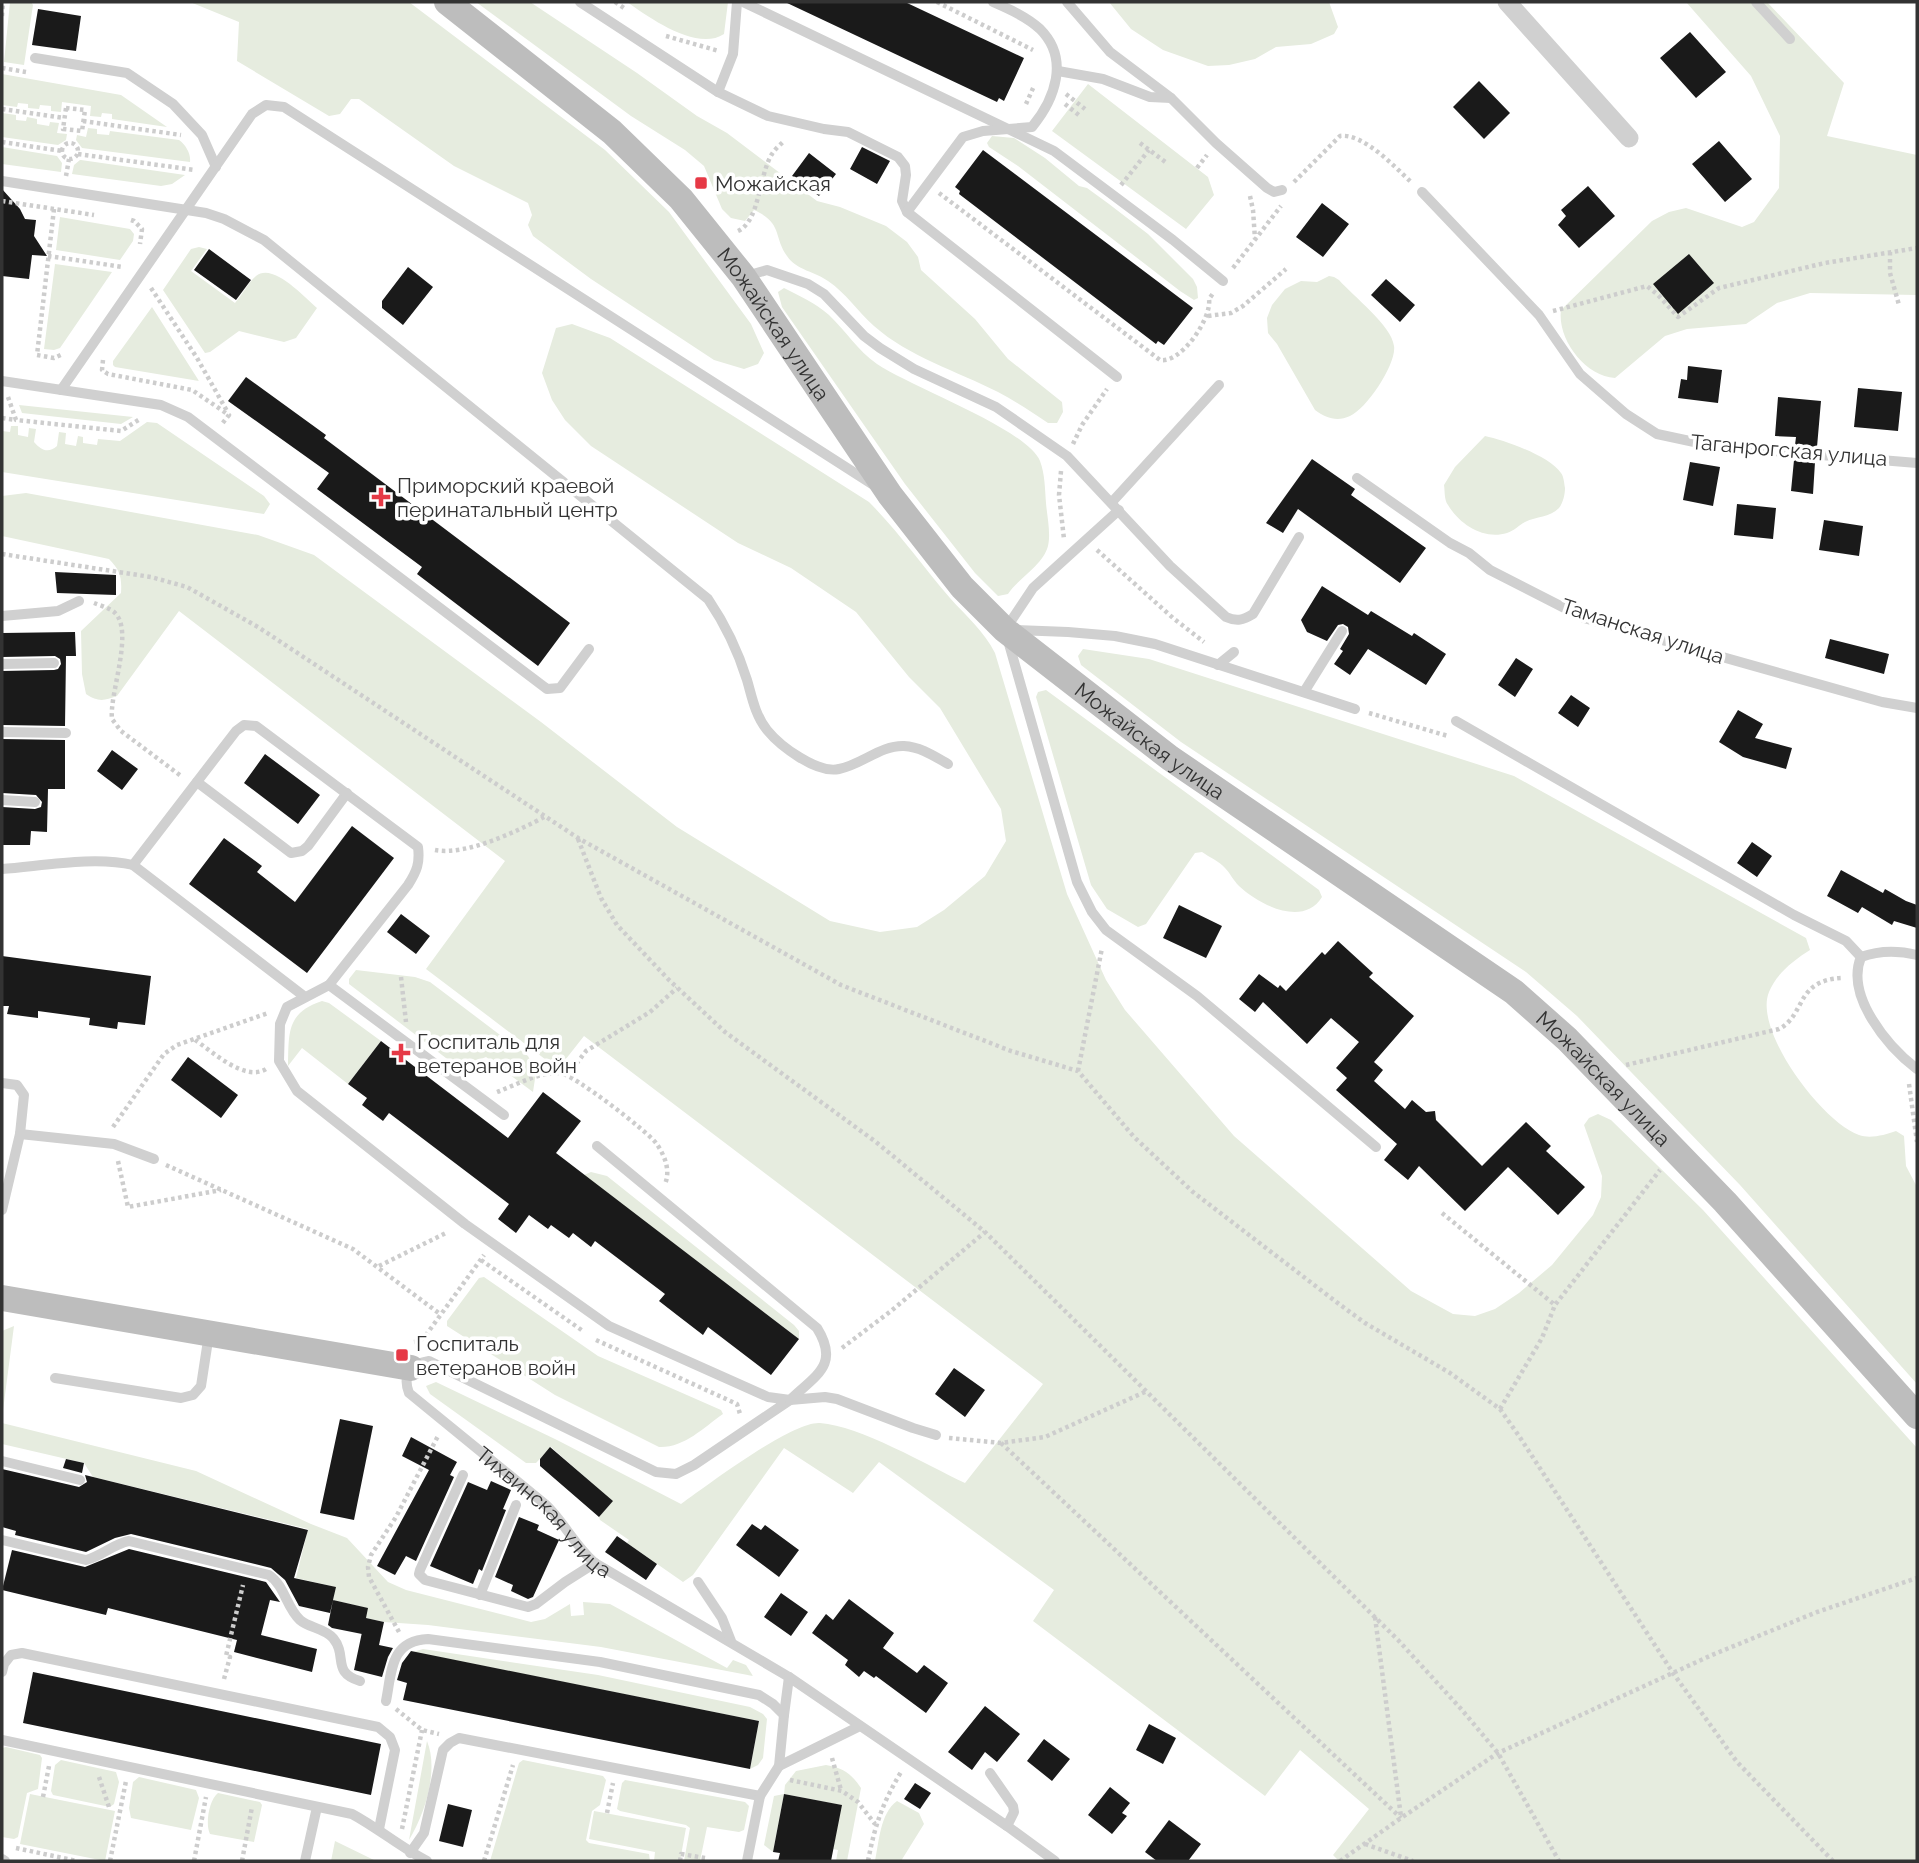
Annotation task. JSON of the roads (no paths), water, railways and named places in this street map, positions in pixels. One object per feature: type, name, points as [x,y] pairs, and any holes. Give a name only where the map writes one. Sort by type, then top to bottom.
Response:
[{"type":"main road","name":"Можайская улица","points":[[447,2],[550,82],[645,162],[681,199],[743,276],[891,495],[962,587],[1005,630],[1080,691],[1170,758],[1514,992],[1567,1040],[1725,1202],[1917,1416]]},
{"type":"main road","points":[[2,1298],[411,1368]]},
{"type":"street","points":[[1507,2],[1629,138]]},
{"type":"lane","points":[[580,2],[718,92],[768,116],[848,132],[898,157],[905,166],[902,201],[907,212],[1117,377]]},
{"type":"lane","points":[[718,92],[733,54],[737,2]]},
{"type":"lane","points":[[743,2],[1054,151],[1223,281]]},
{"type":"lane","points":[[907,212],[963,136],[983,131],[1032,127],[1043,113],[1055,86],[1058,71],[1054,49],[1040,29],[1020,15],[993,2]]},
{"type":"lane","points":[[1067,2],[1110,52],[1171,98],[1240,165],[1271,191],[1286,189]]},
{"type":"lane","points":[[1756,2],[1790,39]]},
{"type":"lane","points":[[35,58],[127,74],[173,104],[202,135],[216,167]]},
{"type":"lane","points":[[1058,71],[1103,79],[1150,97],[1171,98]]},
{"type":"lane","points":[[61,390],[252,114],[266,105],[284,107],[891,495]]},
{"type":"lane","points":[[2,181],[187,209],[224,219],[264,240],[708,599],[724,624],[747,679],[753,705],[766,729],[791,752],[812,765],[837,770],[901,746],[921,748],[948,764]]},
{"type":"lane","name":"Таганрогская улица","points":[[1422,192],[1539,315],[1580,374],[1626,414],[1657,434],[1713,446],[1917,463]]},
{"type":"lane","points":[[743,276],[767,270],[789,276],[824,293],[864,336],[880,348],[914,369],[1007,414],[1067,456],[1170,566],[1226,617],[1236,621],[1253,614],[1299,537]]},
{"type":"lane","points":[[2,381],[161,405],[188,417],[547,689],[560,688],[589,649]]},
{"type":"lane","points":[[1219,385],[1086,540],[1033,588],[1005,630],[1077,881],[1092,912],[1106,930],[1197,996],[1376,1147]]},
{"type":"lane","name":"Таманская улица","points":[[1357,478],[1490,570],[1584,618],[1882,702],[1917,708]]},
{"type":"lane","points":[[2,616],[58,611],[79,601]]},
{"type":"lane","points":[[1005,630],[1115,636],[1226,659],[1304,692],[1355,709]]},
{"type":"lane","points":[[1304,692],[1342,631]]},
{"type":"lane","points":[[2,664],[54,663]]},
{"type":"lane","points":[[1458,722],[1794,915],[1846,941],[1861,957]]},
{"type":"lane","points":[[132,865],[236,731],[244,725],[256,726],[418,847],[416,872],[408,885],[329,985],[287,1006],[280,1024],[279,1061],[297,1091],[465,1224],[609,1326],[768,1396],[790,1400],[825,1397],[838,1399],[936,1435]]},
{"type":"lane","points":[[2,732],[66,733]]},
{"type":"lane","points":[[195,784],[291,853],[302,851],[309,846],[347,793]]},
{"type":"lane","points":[[2,800],[35,802]]},
{"type":"lane","points":[[2,869],[84,863],[132,865],[305,997]]},
{"type":"lane","points":[[1861,957],[1877,951],[1903,951],[1917,955]]},
{"type":"lane","points":[[1861,957],[1857,978],[1867,1012],[1883,1035],[1917,1069]]},
{"type":"lane","points":[[329,985],[504,1115]]},
{"type":"lane","points":[[2,1083],[16,1085],[24,1095],[20,1134],[2,1210]]},
{"type":"lane","points":[[20,1134],[114,1144],[155,1159]]},
{"type":"lane","points":[[411,1368],[429,1361],[437,1364],[656,1472],[676,1474],[694,1465],[790,1400],[818,1374],[828,1359],[826,1343],[817,1328],[597,1146]]},
{"type":"lane","points":[[55,1378],[181,1398],[193,1395],[201,1385],[209,1334]]},
{"type":"lane","name":"Тихвинская улица","points":[[411,1368],[407,1377],[409,1393],[545,1504],[583,1553],[595,1563],[789,1677],[1055,1861]]},
{"type":"lane","points":[[2,1461],[80,1480]]},
{"type":"lane","points":[[463,1475],[419,1574],[425,1580],[528,1607],[537,1604],[595,1563]]},
{"type":"lane","points":[[480,1595],[516,1505]]},
{"type":"lane","points":[[2,1540],[86,1560],[119,1542],[129,1541],[269,1575],[276,1580],[301,1621],[334,1639],[343,1672],[359,1681]]},
{"type":"lane","points":[[698,1582],[722,1618],[731,1641]]},
{"type":"lane","points":[[386,1701],[396,1653],[405,1644],[428,1639],[600,1662],[759,1695],[784,1715]]},
{"type":"lane","points":[[2,1672],[11,1655],[22,1653],[378,1727],[390,1737],[395,1750],[379,1829]]},
{"type":"lane","points":[[747,1861],[760,1796],[779,1766],[789,1677]]},
{"type":"lane","points":[[779,1766],[860,1726]]},
{"type":"lane","points":[[410,1853],[424,1833],[443,1750],[459,1738],[760,1796]]},
{"type":"lane","points":[[2,1740],[352,1814],[379,1829],[410,1853],[427,1861]]},
{"type":"lane","points":[[990,1773],[1013,1806],[1014,1812],[1007,1826]]},
{"type":"lane","points":[[305,1861],[317,1807]]},
{"type":"place","name":"Можайская","points":[[701,183]]},
{"type":"place","name":"Приморский краевой перинатальный центр","points":[[381,497]]},
{"type":"place","name":"Госпиталь для ветеранов войн","points":[[401,1053]]},
{"type":"place","name":"Госпиталь ветеранов войн","points":[[402,1355]]}]
